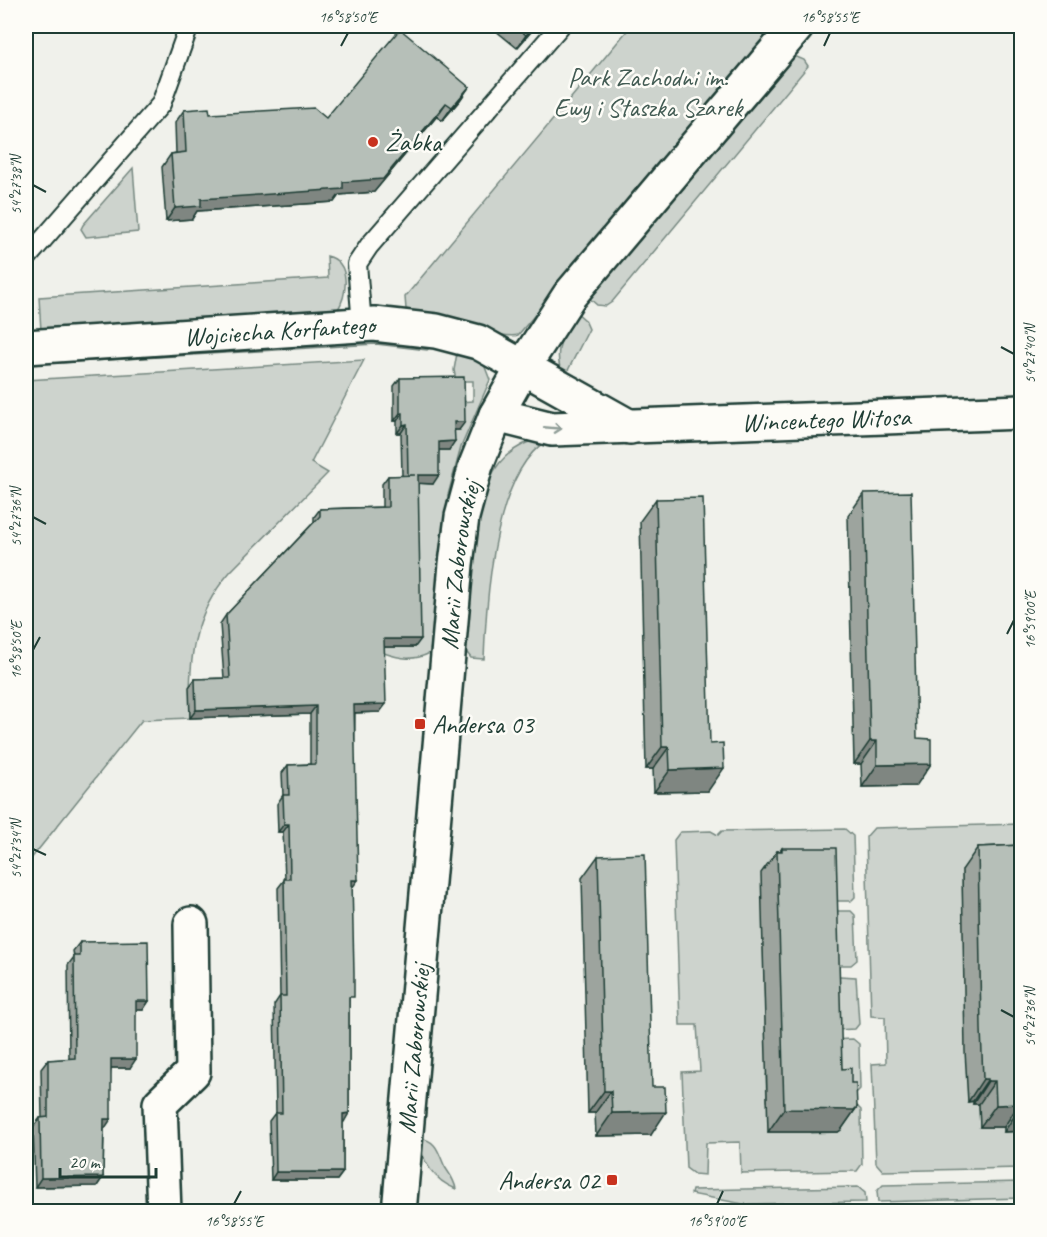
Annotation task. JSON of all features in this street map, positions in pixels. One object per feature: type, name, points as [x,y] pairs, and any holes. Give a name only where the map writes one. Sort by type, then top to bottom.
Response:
[{"type":"street","name":"Marii Zaborowskiej","points":[[399,1212],[456,564],[462,517],[476,465],[496,415],[523,367],[569,296],[797,26]]},
{"type":"street","name":"Wojciecha Korfantego","points":[[26,347],[362,325],[392,325],[457,336],[478,342],[523,367]]},
{"type":"street","points":[[523,367],[630,427]]},
{"type":"street","name":"Wincentego Witosa","points":[[496,415],[552,429],[1022,412]]},
{"type":"street","points":[[164,1212],[160,1104],[193,1072],[191,924]]},
{"type":"lane","points":[[26,259],[161,104],[189,26]]},
{"type":"lane","points":[[362,325],[357,264],[369,246],[560,26]]},
{"type":"green space","name":"Park Zachodni im. Ewy i Staszka Szarek","points":[[631,26],[777,26],[518,335],[510,336],[482,331],[406,309],[405,297]]},
{"type":"green space","points":[[792,55],[804,60],[808,66],[612,302],[606,306],[597,305],[588,297]]},
{"type":"green space","points":[[133,168],[138,232],[86,237],[81,229],[83,225]]},
{"type":"green space","points":[[327,256],[335,259],[344,272],[345,288],[337,311],[41,331],[39,297],[328,278]]},
{"type":"green space","points":[[576,312],[585,320],[589,329],[564,378],[560,369],[560,344]]},
{"type":"green space","points":[[376,338],[432,346],[427,350],[376,344],[26,365],[26,361]]},
{"type":"green space","points":[[457,353],[483,362],[490,380],[461,447],[448,495],[430,653],[413,658],[402,658],[384,653],[382,647],[415,647],[412,483],[459,402],[473,401],[473,381],[456,381],[454,370]]},
{"type":"green space","points":[[364,360],[311,463],[328,473],[230,572],[207,606],[195,640],[192,659],[190,718],[142,720],[26,865],[26,380]]},
{"type":"green space","points":[[533,440],[546,441],[528,458],[514,481],[496,541],[487,605],[484,659],[471,658],[464,649],[472,555],[481,506],[487,485],[503,459],[512,451]]},
{"type":"green space","points":[[1021,824],[1021,891],[962,870],[968,1101],[979,1104],[980,1127],[1004,1127],[1004,1132],[1021,1131],[1021,1168],[883,1171],[876,1163],[872,1064],[886,1063],[885,1017],[871,1016],[866,837],[874,828]]},
{"type":"green space","points":[[845,829],[853,836],[855,897],[851,901],[832,901],[763,931],[766,1049],[771,1075],[766,1075],[767,1101],[772,1101],[811,1133],[838,1132],[856,1105],[861,1110],[862,1164],[857,1171],[741,1173],[740,1142],[706,1143],[705,1175],[694,1174],[686,1168],[682,1072],[700,1071],[697,1025],[680,1025],[674,840],[680,832],[711,831],[718,835],[722,831]]},
{"type":"green space","points":[[833,911],[851,911],[855,915],[857,960],[851,965],[834,965]]},
{"type":"green space","points":[[823,975],[856,977],[859,1024],[855,1029],[834,1030]]},
{"type":"green space","points":[[853,1039],[859,1044],[860,1089],[855,1094],[825,1040]]},
{"type":"green space","points":[[420,1138],[431,1142],[437,1148],[456,1189],[442,1181],[430,1169],[423,1155]]},
{"type":"green space","points":[[1021,1182],[1021,1198],[878,1202],[877,1191],[883,1185]]},
{"type":"green space","points":[[858,1187],[865,1193],[866,1202],[743,1204],[691,1194],[692,1190]]},
{"type":"building","points":[[515,26],[534,26],[526,35]]},
{"type":"building","points":[[400,29],[469,87],[452,107],[446,103],[383,179],[343,182],[343,189],[201,199],[201,206],[175,208],[171,154],[186,152],[184,110],[209,108],[210,114],[314,108],[326,118]]},
{"type":"building","points":[[464,377],[465,422],[454,422],[455,441],[439,442],[439,475],[418,475],[421,639],[384,639],[386,704],[354,705],[358,880],[352,880],[354,997],[349,997],[349,1113],[343,1114],[343,1172],[276,1172],[275,1113],[282,1113],[280,996],[286,996],[284,879],[290,879],[289,824],[284,824],[283,795],[289,795],[288,765],[316,764],[316,706],[196,710],[195,679],[230,678],[226,615],[320,516],[320,509],[388,507],[388,476],[415,475],[408,475],[407,424],[403,425],[403,413],[400,413],[400,378]]},
{"type":"building","points":[[911,492],[917,738],[931,739],[931,764],[877,765],[877,741],[870,741],[864,493]]},
{"type":"building","points":[[703,498],[710,744],[723,743],[724,768],[670,770],[669,747],[662,747],[656,499]]},
{"type":"building","points":[[1022,845],[1022,1109],[1019,1109],[1019,1104],[996,1105],[995,1081],[983,1079],[978,847]]},
{"type":"building","points":[[782,848],[836,848],[842,1069],[851,1068],[851,1083],[856,1083],[857,1107],[854,1110],[784,1109],[777,851],[782,851]]},
{"type":"building","points":[[645,854],[652,1087],[665,1087],[666,1112],[612,1113],[611,1091],[604,1091],[598,856]]},
{"type":"building","points":[[148,941],[149,1001],[136,1001],[136,1059],[111,1059],[111,1119],[104,1119],[103,1177],[41,1178],[40,1118],[48,1117],[48,1060],[75,1058],[74,956],[80,956],[80,942]]},
{"type":"place","name":"Żabka","points":[[373,142]]},
{"type":"place","name":"Andersa 03","points":[[420,724]]},
{"type":"place","name":"Andersa 02","points":[[612,1180]]}]
